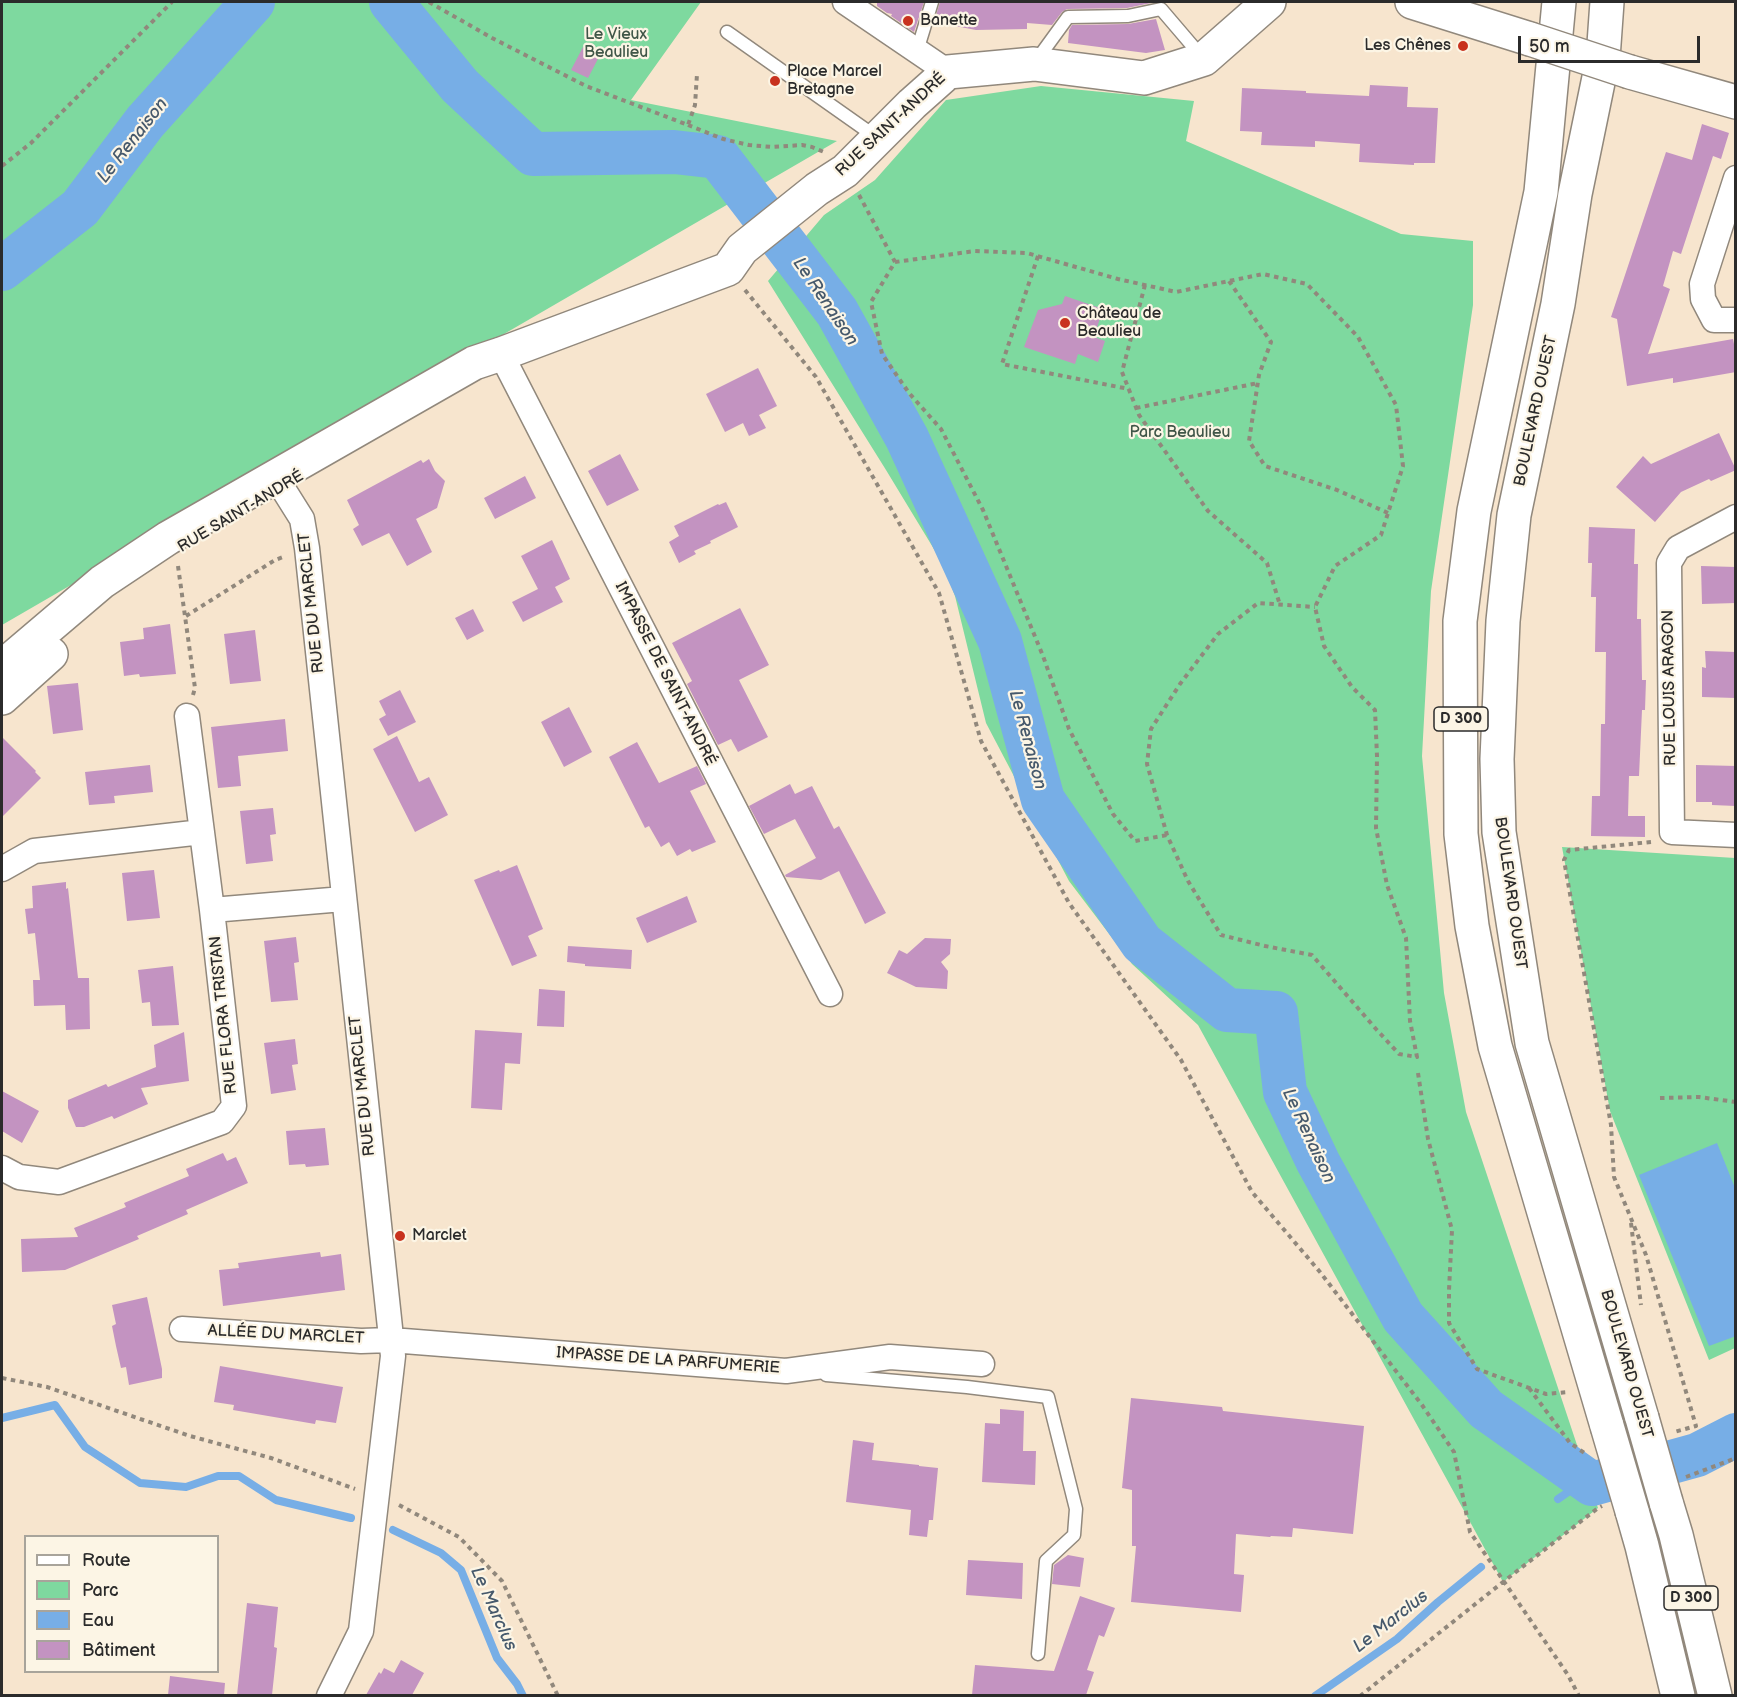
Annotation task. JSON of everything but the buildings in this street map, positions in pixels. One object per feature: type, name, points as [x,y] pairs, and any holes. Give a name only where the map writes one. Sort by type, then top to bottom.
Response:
[{"type":"main road","name":"RUE SAINT-ANDRÉ","points":[[2,667],[102,582],[168,538],[342,451],[476,375],[501,354],[735,259],[817,189],[845,171],[912,104],[948,72],[1034,64],[1144,78],[1204,59],[1269,2]]},
{"type":"main road","points":[[1412,2],[1630,72],[1736,102]]},
{"type":"main road","name":"D 300","points":[[1559,2],[1541,192],[1474,510],[1460,621],[1461,834],[1472,926],[1495,1046],[1607,1426],[1620,1508],[1642,1546],[1678,1695]]},
{"type":"main road","name":"BOULEVARD OUEST","points":[[1607,2],[1603,58],[1575,194],[1558,304],[1514,515],[1503,621],[1497,759],[1500,832],[1532,1043],[1675,1490],[1676,1535],[1715,1695]]},
{"type":"main road","name":"RUE SAINT-ANDRÉ","points":[[2,698],[63,643],[175,550],[279,482]]},
{"type":"street","points":[[845,2],[948,72]]},
{"type":"street","points":[[1736,178],[1702,284],[1703,299],[1714,320],[1736,320]]},
{"type":"street","name":"IMPASSE DE SAINT-ANDRÉ","points":[[501,354],[830,994]]},
{"type":"street","name":"RUE DU MARCLET","points":[[279,482],[302,519],[307,548],[393,1356],[361,1631],[329,1695]]},
{"type":"street","name":"RUE LOUIS ARAGON","points":[[1672,832],[1669,563],[1678,548],[1736,517]]},
{"type":"street","name":"RUE FLORA TRISTAN","points":[[2,1168],[19,1177],[59,1182],[222,1122],[234,1106],[213,910],[188,716]]},
{"type":"street","points":[[2,869],[34,851],[202,832]]},
{"type":"street","points":[[1672,832],[1736,835]]},
{"type":"street","points":[[213,910],[343,899]]},
{"type":"street","name":"ALLÉE DU MARCLET","points":[[182,1329],[361,1341],[391,1340]]},
{"type":"street","name":"IMPASSE DE LA PARFUMERIE","points":[[391,1340],[786,1371],[890,1357],[982,1364]]},
{"type":"lane","points":[[917,51],[932,2]]},
{"type":"lane","points":[[1034,64],[1068,17],[1128,16],[1160,5],[1204,59]]},
{"type":"lane","points":[[727,32],[877,138]]},
{"type":"lane","points":[[786,1371],[967,1387],[1048,1397],[1076,1509],[1074,1535],[1046,1561],[1038,1654]]},
{"type":"path","points":[[2,166],[31,143],[172,2]]},
{"type":"path","points":[[429,2],[492,38],[586,86],[723,139],[772,147],[802,145],[831,156],[845,171],[895,262]]},
{"type":"path","points":[[688,125],[695,105],[697,74]]},
{"type":"path","points":[[895,262],[975,252],[1027,253],[1176,292],[1263,274],[1307,284],[1358,337],[1396,405],[1403,466],[1381,535],[1335,566],[1315,607],[1324,646],[1352,687],[1375,710],[1376,828],[1387,885],[1406,938],[1410,1021],[1417,1057],[1400,1054],[1312,955],[1221,935],[1188,881],[1167,835],[1147,764],[1151,729],[1180,684],[1218,634],[1258,603],[1315,607]]},
{"type":"path","points":[[1038,256],[1002,364],[1129,389]]},
{"type":"path","points":[[735,259],[816,376],[939,593],[981,741],[1069,903],[1181,1060],[1252,1192],[1320,1272],[1422,1405],[1454,1452],[1470,1533],[1568,1675],[1579,1695]]},
{"type":"path","points":[[895,262],[872,302],[882,354],[909,393],[941,429],[983,510],[1069,729],[1113,814],[1135,841],[1167,835]]},
{"type":"path","points":[[1229,281],[1271,342],[1259,375],[1249,441],[1265,466],[1337,490],[1388,513]]},
{"type":"path","points":[[1145,285],[1122,372],[1136,408],[1208,510],[1267,563],[1280,604]]},
{"type":"path","points":[[1136,408],[1258,383]]},
{"type":"path","points":[[186,616],[275,560],[307,548]]},
{"type":"path","points":[[175,550],[195,688],[188,716]]},
{"type":"path","points":[[1653,1427],[1696,1426],[1646,1255],[1614,1177],[1611,1125],[1564,860],[1569,850],[1672,841],[1672,832]]},
{"type":"path","points":[[1418,1073],[1428,1139],[1452,1230],[1449,1323],[1477,1370],[1546,1394],[1596,1390]]},
{"type":"path","points":[[1660,1098],[1699,1097],[1736,1102]]},
{"type":"path","points":[[2,1378],[47,1387],[190,1436],[272,1458],[401,1505],[459,1537],[502,1581],[558,1695]]},
{"type":"path","points":[[1529,1388],[1570,1443],[1588,1456]]},
{"type":"path","points":[[1675,1490],[1736,1458]]},
{"type":"path","points":[[1360,1695],[1598,1508],[1620,1508]]},
{"type":"green space","name":"Le Vieux Beaulieu","points":[[2,2],[701,2],[631,100],[837,141],[2,625]]},
{"type":"green space","name":"Parc Beaulieu","points":[[1041,86],[1194,101],[1186,141],[1401,234],[1473,241],[1473,305],[1431,591],[1422,756],[1444,993],[1466,1112],[1598,1508],[1503,1582],[1198,1025],[1132,964],[1069,881],[986,723],[955,596],[943,564],[768,281],[824,215],[875,180],[946,100]]},
{"type":"green space","points":[[1562,847],[1735,858],[1735,1348],[1709,1360],[1610,1111]]},
{"type":"water","points":[[1717,1143],[1735,1188],[1736,1336],[1709,1346],[1639,1175]]},
{"type":"waterway","name":"Le Renaison","points":[[2,269],[80,208],[145,122],[253,2]]},
{"type":"waterway","name":"Le Renaison","points":[[391,2],[460,86],[533,154],[674,152],[718,157],[837,312],[907,438],[1000,641],[1043,800],[1142,943],[1227,1010],[1276,1013],[1285,1092],[1318,1162],[1403,1317],[1486,1409],[1592,1484],[1697,1455],[1736,1435]]},
{"type":"waterway","name":"Le Marclus","points":[[2,1418],[55,1405],[85,1447],[140,1483],[186,1487],[218,1476],[239,1476],[276,1500],[351,1518]]},
{"type":"waterway","name":"Le Marclus","points":[[1558,1499],[1568,1492],[1564,1464]]},
{"type":"waterway","name":"Le Marclus","points":[[393,1530],[441,1553],[461,1570],[497,1658],[517,1684],[523,1696]]},
{"type":"waterway","name":"Le Marclus","points":[[1315,1696],[1397,1639],[1481,1567]]},
{"type":"place","name":"Banette","points":[[908,21]]},
{"type":"place","name":"Les Chênes","points":[[1463,46]]},
{"type":"place","name":"Place Marcel Bretagne","points":[[775,81]]},
{"type":"place","name":"Château de Beaulieu","points":[[1065,323]]},
{"type":"place","name":"Marclet","points":[[400,1236]]}]
